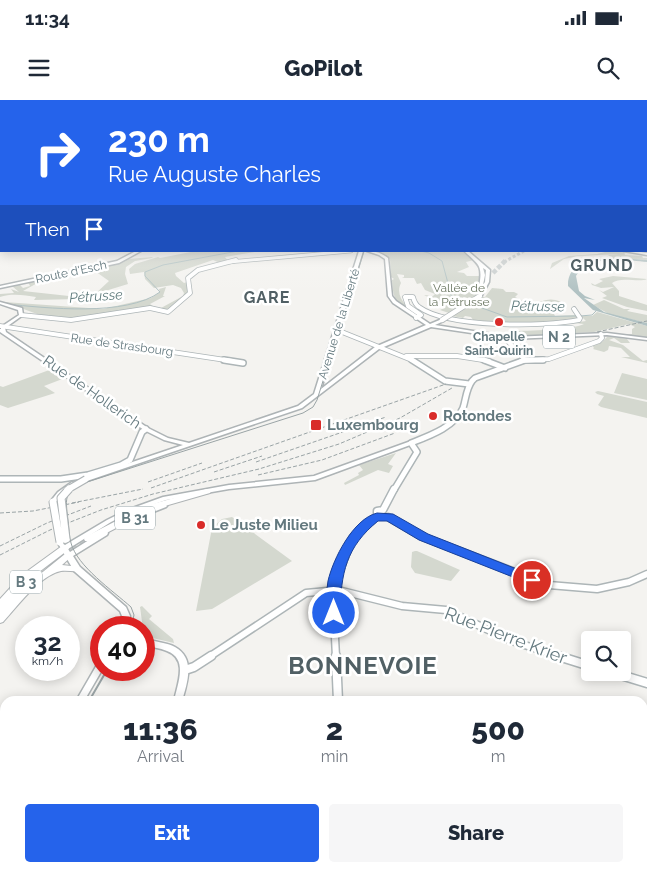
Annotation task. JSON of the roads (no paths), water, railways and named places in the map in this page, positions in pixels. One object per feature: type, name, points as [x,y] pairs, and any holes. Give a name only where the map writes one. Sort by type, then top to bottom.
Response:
[{"type":"highway","name":"B 31","points":[[88,539],[148,508],[166,501],[207,491]]},
{"type":"highway","name":"B 3","points":[[0,620],[44,574],[65,546]]},
{"type":"highway","name":"B 3","points":[[0,604],[25,577],[65,546]]},
{"type":"highway","name":"B 3","points":[[0,612],[31,578],[57,558]]},
{"type":"highway","name":"B 3","points":[[44,574],[61,568],[77,569]]},
{"type":"main road","name":"Route d'Esch","points":[[0,287],[112,263],[137,252]]},
{"type":"main road","points":[[2,328],[21,316],[71,320],[157,309],[168,312],[190,293],[188,278],[197,270],[260,257],[345,252]]},
{"type":"main road","name":"Avenue de la Liberté","points":[[316,396],[361,252]]},
{"type":"main road","name":"N 2","points":[[372,252],[380,255],[388,262],[390,296],[394,302],[429,325],[505,338],[601,334],[647,339]]},
{"type":"main road","points":[[467,252],[479,261],[485,269],[485,284]]},
{"type":"main road","points":[[633,252],[647,254]]},
{"type":"main road","points":[[126,616],[120,605],[77,569],[65,546],[54,501],[66,487],[305,405],[377,348],[442,320],[480,296],[485,284],[493,273]]},
{"type":"main road","points":[[416,318],[422,315],[408,306],[404,301],[405,297],[413,297],[416,304],[424,309],[470,320],[531,324],[579,317],[574,309]]},
{"type":"main road","points":[[0,303],[46,317]]},
{"type":"main road","points":[[16,308],[22,312],[21,316]]},
{"type":"main road","name":"N 2","points":[[436,323],[439,326],[452,329]]},
{"type":"main road","name":"Rue de Strasbourg","points":[[2,328],[15,328],[243,363]]},
{"type":"main road","name":"Rue de Hollerich","points":[[2,328],[146,429],[166,439],[189,444]]},
{"type":"main road","points":[[337,330],[377,348],[405,356],[473,358],[490,361],[505,368]]},
{"type":"main road","points":[[338,696],[333,590],[335,582],[350,542],[361,529],[377,516],[376,513],[383,510],[417,452],[411,443],[440,430],[460,413],[469,384],[478,377],[525,360],[537,361],[549,358],[599,341],[602,338],[601,334]]},
{"type":"main road","points":[[505,338],[525,360]]},
{"type":"main road","points":[[405,356],[445,380],[469,384]]},
{"type":"main road","points":[[0,478],[63,479],[91,474],[130,460],[142,432],[146,429]]},
{"type":"main road","name":"B 31","points":[[65,546],[207,491],[248,484],[314,478],[411,443]]},
{"type":"main road","points":[[383,510],[389,512],[388,516]]},
{"type":"main road","points":[[377,516],[381,518],[388,516],[423,537],[549,585],[597,589],[623,583],[647,574]]},
{"type":"main road","name":"Rue Pierre Krier","points":[[185,670],[194,667],[308,592],[333,590],[344,591],[402,606],[446,610],[512,641],[581,663]]},
{"type":"main road","points":[[155,645],[176,651],[184,661],[185,670],[179,696]]},
{"type":"main road","points":[[631,678],[647,683]]},
{"type":"main road","points":[[83,696],[92,681]]},
{"type":"waterway","name":"Pétrusse","points":[[6,304],[63,309],[107,308],[127,305],[145,300],[160,292],[145,276],[145,272],[163,265],[233,252]]},
{"type":"waterway","name":"Pétrusse","points":[[425,252],[442,261],[449,287],[447,292],[458,300],[467,303]]},
{"type":"waterway","name":"Pétrusse","points":[[471,304],[507,317],[576,316]]},
{"type":"waterway","name":"Pétrusse","points":[[580,316],[592,315],[596,311]]},
{"type":"tunnel","points":[[504,262],[522,252]]},
{"type":"tunnel","points":[[493,273],[504,262]]},
{"type":"tunnel","points":[[57,558],[88,539]]},
{"type":"tram line","points":[[134,616],[131,607],[96,578],[75,552],[69,534],[66,505],[70,492],[87,482],[303,413],[313,407],[317,400],[364,252]]},
{"type":"tram line","points":[[92,696],[101,681]]},
{"type":"railway","points":[[597,332],[647,321]]},
{"type":"railway","points":[[151,488],[446,384]]},
{"type":"railway","points":[[0,555],[50,530],[101,510],[153,494],[259,469],[339,444],[400,418],[452,388]]},
{"type":"railway","points":[[256,462],[386,417]]},
{"type":"railway","points":[[258,475],[322,460],[395,433]]},
{"type":"railway","points":[[214,472],[262,456]]},
{"type":"railway","points":[[148,482],[202,463]]},
{"type":"railway","points":[[72,503],[143,489]]},
{"type":"railway","points":[[0,513],[33,511],[79,502]]},
{"type":"railway","points":[[0,546],[47,523],[91,506]]},
{"type":"place","name":"Chapelle Saint-Quirin","points":[[499,322]]},
{"type":"place","name":"Rotondes","points":[[433,416]]},
{"type":"place","name":"Luxembourg","points":[[316,425]]},
{"type":"place","name":"Le Juste Milieu","points":[[201,525]]},
{"type":"district","name":"GRUND","points":[[602,265]]},
{"type":"district","name":"GARE","points":[[267,297]]},
{"type":"district","name":"BONNEVOIE","points":[[363,665]]},
{"type":"park label","name":"Vallée de la Pétrusse","points":[[459,295]]}]
